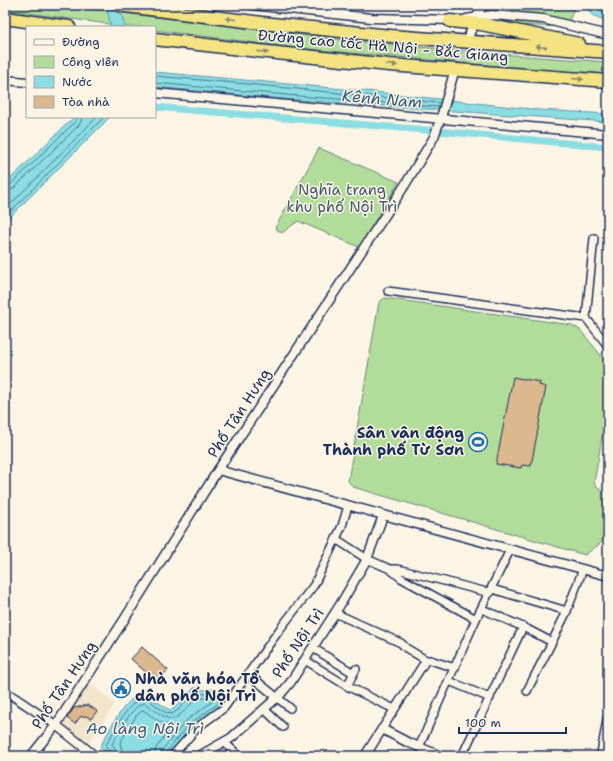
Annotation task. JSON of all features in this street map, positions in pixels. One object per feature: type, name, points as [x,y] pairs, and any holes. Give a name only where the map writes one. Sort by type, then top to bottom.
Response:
[{"type":"highway","name":"Đường cao tốc Hà Nội - Bắc Giang","points":[[118,5],[262,23],[391,36],[608,52]]},
{"type":"highway","points":[[5,18],[62,26]]},
{"type":"highway","points":[[450,21],[475,20],[576,44],[608,47]]},
{"type":"highway","name":"Đường cao tốc Hà Nội - Bắc Giang","points":[[156,39],[258,52],[389,65],[608,81]]},
{"type":"street","points":[[252,5],[371,18],[450,21]]},
{"type":"street","points":[[467,40],[482,5]]},
{"type":"street","points":[[475,20],[492,15],[543,19],[608,34]]},
{"type":"street","name":"Phố Tân Hưng","points":[[31,756],[56,725],[218,470],[405,185],[434,137],[453,76]]},
{"type":"street","points":[[5,80],[26,82]]},
{"type":"street","points":[[156,93],[608,134]]},
{"type":"street","points":[[594,238],[586,318],[608,346]]},
{"type":"street","points":[[388,291],[586,318]]},
{"type":"street","points":[[218,470],[608,576]]},
{"type":"street","points":[[172,756],[198,727],[224,708],[314,585],[342,526],[348,506]]},
{"type":"street","name":"Phố Nội Trì","points":[[199,756],[231,738],[277,697],[290,683],[367,559],[384,516]]},
{"type":"street","points":[[336,539],[367,559],[390,569],[401,578],[476,619]]},
{"type":"street","points":[[419,746],[476,619],[510,550]]},
{"type":"street","points":[[390,569],[398,569],[491,591],[567,611]]},
{"type":"street","points":[[527,691],[567,611],[583,569]]},
{"type":"street","points":[[482,609],[523,627],[552,642]]},
{"type":"street","points":[[335,612],[401,643],[406,648],[426,660],[455,668]]},
{"type":"street","points":[[462,756],[523,627]]},
{"type":"street","points":[[313,648],[353,670],[347,686]]},
{"type":"street","points":[[305,660],[347,686],[394,709]]},
{"type":"street","points":[[365,756],[426,660]]},
{"type":"street","points":[[253,678],[290,708]]},
{"type":"street","points":[[449,681],[490,698]]},
{"type":"street","points":[[5,691],[56,725],[95,756]]},
{"type":"street","points":[[264,709],[283,726]]},
{"type":"street","points":[[601,756],[608,717]]},
{"type":"street","points":[[382,729],[441,756]]},
{"type":"street","points":[[224,742],[239,756]]},
{"type":"shaded area","points":[[85,682],[97,689],[115,704],[88,744],[61,722]]},
{"type":"green space","points":[[5,5],[57,5],[326,38],[472,52],[608,62],[608,74],[530,69],[296,48],[156,30],[156,26],[123,26],[5,10]]},
{"type":"green space","points":[[489,5],[575,5],[567,27],[481,24]]},
{"type":"green space","name":"Nghĩa trang khu phố Nội Trì","points":[[319,148],[399,182],[359,247],[298,221],[282,233],[275,228]]},
{"type":"green space","name":"Sân vận động Thành phố Từ Sơn","points":[[385,298],[572,325],[582,332],[608,364],[608,403],[594,483],[608,498],[608,507],[602,542],[585,555],[353,487],[348,481],[379,302]]},
{"type":"water","points":[[106,5],[119,5],[125,26],[111,26]]},
{"type":"water","points":[[585,5],[608,5],[608,22],[592,15]]},
{"type":"water","name":"Kênh Nam","points":[[156,72],[366,91],[540,110],[608,114],[608,122],[285,99],[156,87]]},
{"type":"water","points":[[73,118],[109,118],[5,222],[5,184]]},
{"type":"water","name":"Ao làng Nội Trì","points":[[194,688],[200,688],[203,690],[215,689],[223,697],[224,703],[194,726],[168,756],[110,756],[100,747],[119,714],[132,699],[139,695],[146,694],[168,709],[172,710]]},
{"type":"building","points":[[513,377],[540,382],[539,385],[546,387],[531,466],[522,465],[521,468],[496,464]]},
{"type":"building","points":[[142,647],[168,670],[157,682],[131,659]]},
{"type":"building","points":[[88,705],[97,711],[91,719],[86,716],[80,717],[75,724],[67,718],[74,708]]},
{"type":"waterway","points":[[156,107],[608,147]]},
{"type":"waterway","points":[[5,697],[44,721]]},
{"type":"tunnel","points":[[454,73],[467,40]]},
{"type":"place","name":"Sân vận động Thành phố Từ Sơn","points":[[478,442]]},
{"type":"place","name":"Nhà văn hóa Tổ dân phố Nội Trì","points":[[121,688]]}]
